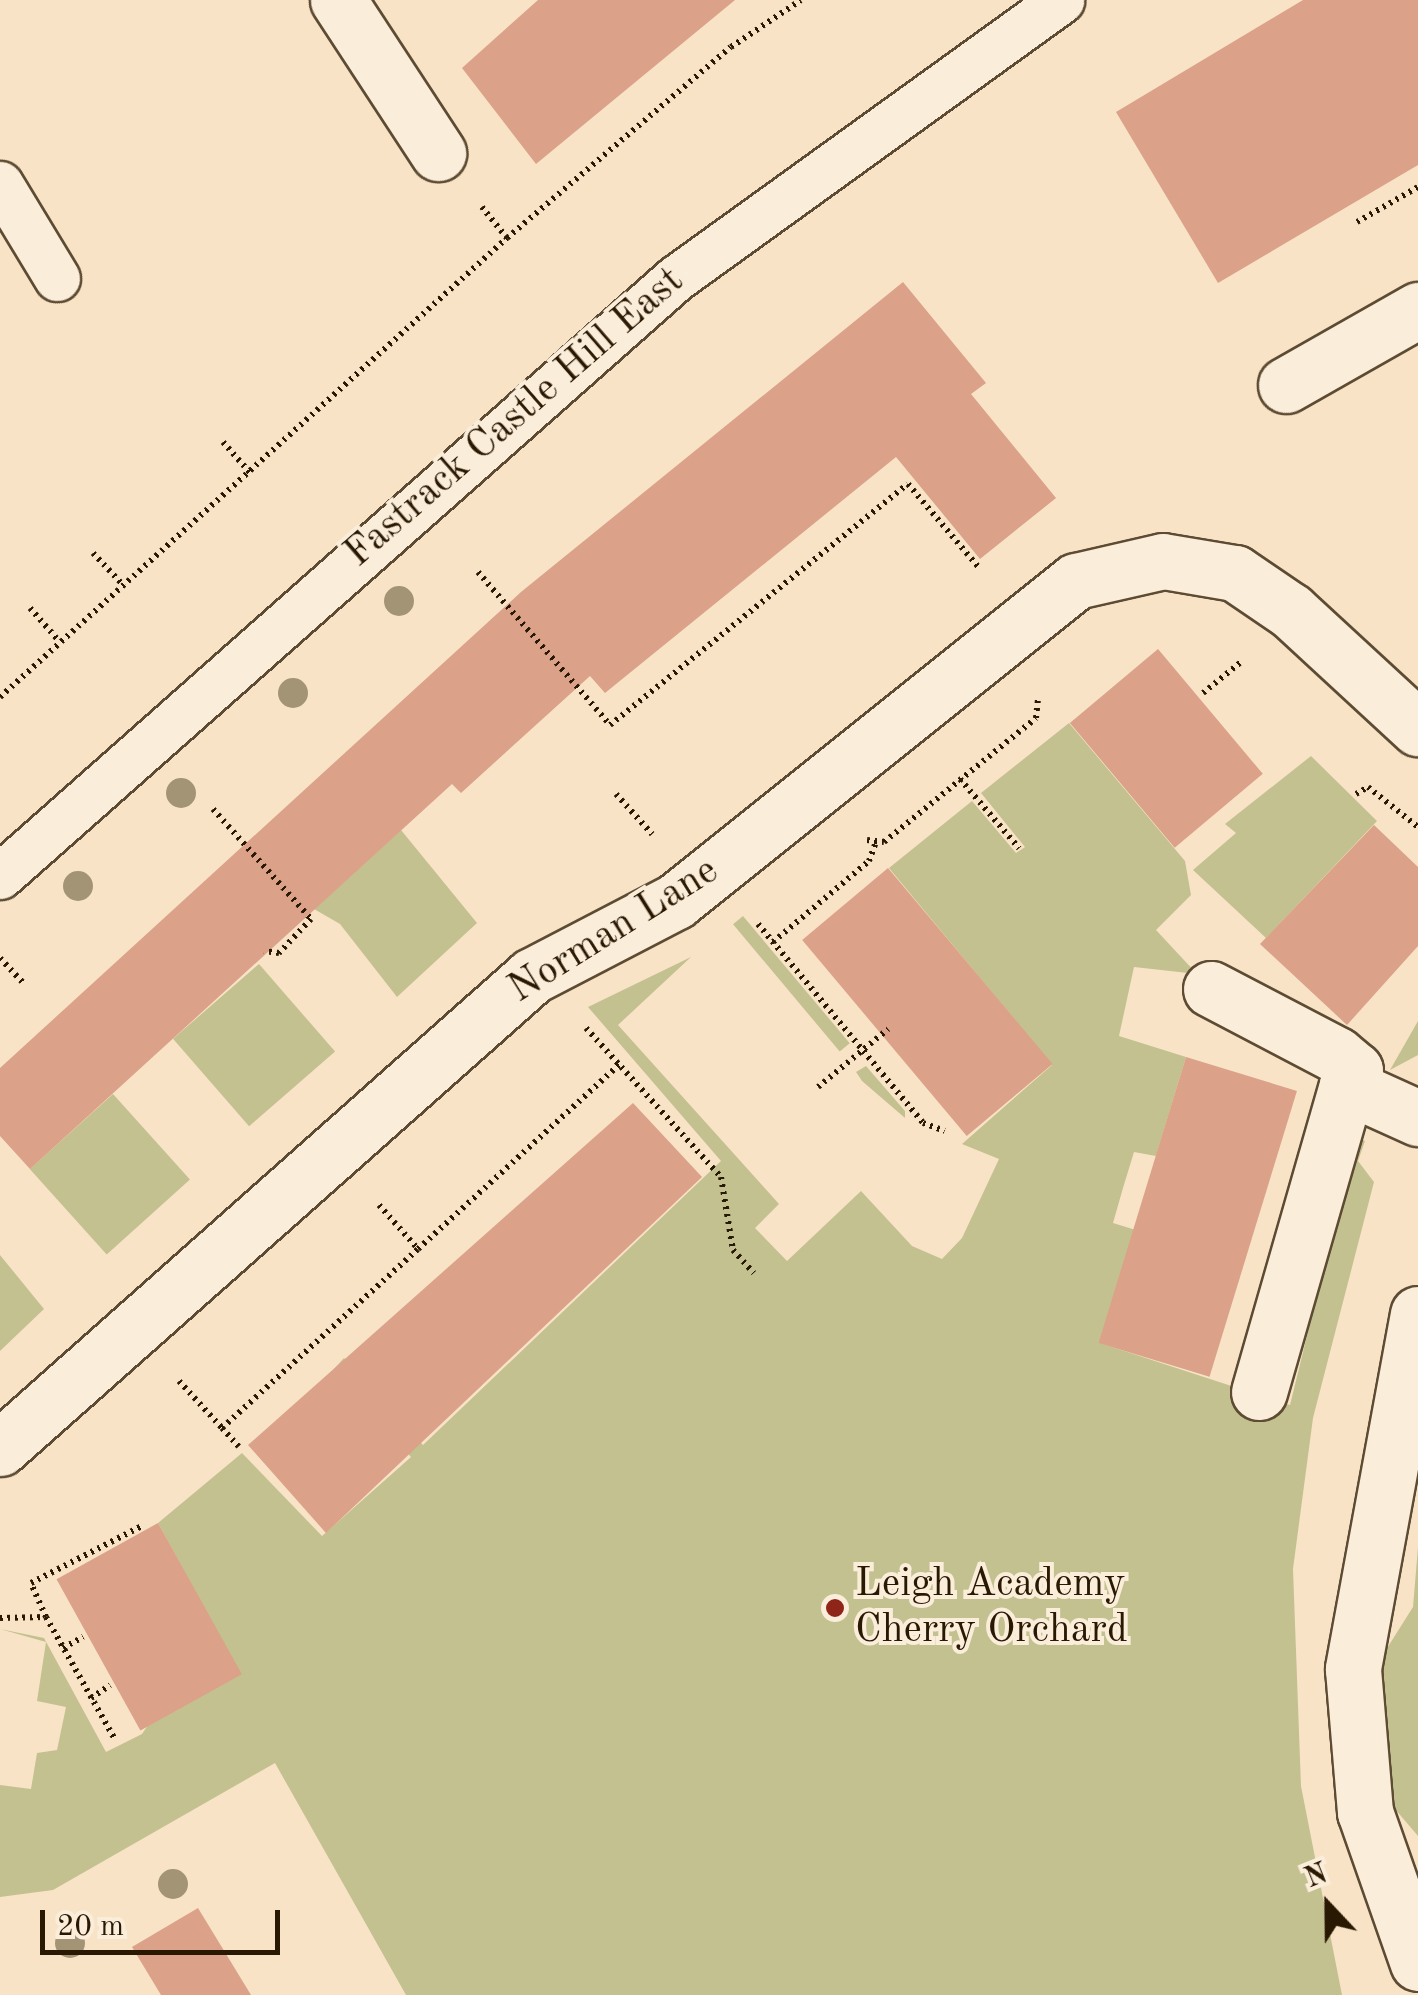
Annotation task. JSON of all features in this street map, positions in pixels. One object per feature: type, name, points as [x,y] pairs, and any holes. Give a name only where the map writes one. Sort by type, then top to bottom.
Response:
[{"type":"street","points":[[338,0],[438,153]]},
{"type":"street","points":[[1286,384],[1418,310]]},
{"type":"street","name":"Norman Lane","points":[[0,1448],[532,976],[676,901],[1076,580],[1164,561],[1235,573],[1291,611],[1418,728]]},
{"type":"street","points":[[1212,989],[1337,1055],[1355,1070],[1346,1086],[1260,1392]]},
{"type":"street","points":[[1346,1086],[1418,1118]]},
{"type":"street","points":[[1418,1314],[1354,1669],[1365,1812],[1418,1962]]},
{"type":"lane","name":"Fastrack Castle Hill East","points":[[0,876],[648,301],[840,152],[1062,0]]},
{"type":"lane","points":[[0,184],[57,278]]},
{"type":"path","points":[[0,697],[59,641],[252,475],[507,238],[800,0]]},
{"type":"path","points":[[1358,222],[1418,187]]},
{"type":"path","points":[[473,196],[507,238]]},
{"type":"path","points":[[223,442],[252,475]]},
{"type":"path","points":[[478,572],[608,725],[667,682],[908,484],[993,585]]},
{"type":"path","points":[[93,552],[124,586]]},
{"type":"path","points":[[824,555],[832,565]]},
{"type":"path","points":[[30,608],[59,641]]},
{"type":"path","points":[[1203,693],[1248,656]]},
{"type":"path","points":[[667,682],[675,694]]},
{"type":"path","points":[[960,779],[1019,848]]},
{"type":"path","points":[[1356,794],[1368,786],[1418,827]]},
{"type":"path","points":[[616,794],[666,849]]},
{"type":"path","points":[[213,809],[312,918],[293,944],[264,951]]},
{"type":"path","points":[[773,942],[869,861],[876,842]]},
{"type":"path","points":[[752,916],[923,1123],[945,1131]]},
{"type":"path","points":[[0,958],[22,982]]},
{"type":"path","points":[[826,1006],[835,998]]},
{"type":"path","points":[[572,1012],[721,1177],[733,1250],[754,1274]]},
{"type":"path","points":[[818,1087],[888,1028]]},
{"type":"path","points":[[222,1428],[619,1065]]},
{"type":"path","points":[[370,1195],[418,1249]]},
{"type":"path","points":[[174,1376],[239,1447]]},
{"type":"path","points":[[116,1741],[46,1618],[31,1583],[140,1528]]},
{"type":"path","points":[[0,1618],[46,1618]]},
{"type":"path","points":[[63,1648],[83,1637]]},
{"type":"path","points":[[91,1698],[110,1686]]},
{"type":"shaded area","name":"Leigh Academy Cherry Orchard","points":[[1069,723],[1185,861],[1191,895],[1156,930],[1197,974],[1134,967],[1119,1036],[1186,1057],[1156,1156],[1134,1152],[1123,1188],[1113,1223],[1139,1231],[1103,1344],[1290,1405],[1356,1136],[1365,1141],[1358,1161],[1374,1182],[1313,1418],[1293,1569],[1301,1786],[1342,1995],[406,1995],[275,1763],[53,1890],[0,1897],[0,1785],[31,1789],[37,1753],[57,1750],[66,1707],[37,1701],[46,1642],[0,1629],[44,1638],[106,1752],[142,1734],[214,1626],[158,1523],[242,1453],[322,1536],[411,1457],[333,1370],[344,1358],[423,1445],[721,1161],[588,1007],[691,957],[618,1025],[779,1204],[755,1228],[787,1261],[861,1191],[912,1246],[942,1259],[962,1238],[999,1159],[962,1144],[1052,1065],[889,868],[972,801],[1016,853],[1025,847],[981,793]]},
{"type":"shaded area","points":[[1311,756],[1377,821],[1266,938],[1193,870],[1236,833],[1225,824]]},
{"type":"shaded area","points":[[401,830],[477,923],[397,997],[340,924],[314,909]]},
{"type":"shaded area","points":[[743,916],[850,1043],[840,1052],[733,924]]},
{"type":"shaded area","points":[[259,964],[335,1052],[249,1126],[173,1039]]},
{"type":"shaded area","points":[[1418,1021],[1418,1055],[1390,1070]]},
{"type":"shaded area","points":[[866,1066],[905,1111],[905,1118],[862,1081],[856,1072]]},
{"type":"shaded area","points":[[113,1094],[190,1179],[107,1254],[30,1169]]},
{"type":"shaded area","points":[[0,1255],[44,1309],[0,1351]]},
{"type":"shaded area","points":[[1418,1547],[1418,1836],[1383,1795],[1372,1672],[1413,1607]]},
{"type":"building","points":[[538,0],[735,0],[536,164],[462,68]]},
{"type":"building","points":[[1303,0],[1418,0],[1418,165],[1218,283],[1116,112]]},
{"type":"building","points":[[903,282],[986,383],[971,394],[1056,498],[980,559],[896,457],[605,693],[590,676],[461,793],[452,784],[30,1169],[0,1136],[0,1068],[521,592]]},
{"type":"building","points":[[1158,649],[1263,774],[1175,848],[1070,723]]},
{"type":"building","points":[[1374,825],[1418,867],[1418,946],[1347,1025],[1260,944]]},
{"type":"building","points":[[888,868],[1053,1064],[967,1136],[802,940]]},
{"type":"building","points":[[1186,1057],[1297,1091],[1210,1377],[1099,1343]]},
{"type":"building","points":[[633,1103],[702,1177],[326,1533],[248,1445]]},
{"type":"building","points":[[158,1523],[242,1674],[140,1731],[57,1579]]},
{"type":"building","points":[[198,1908],[251,1995],[161,1995],[132,1947]]},
{"type":"place","name":"Leigh Academy Cherry Orchard","points":[[835,1608]]}]
